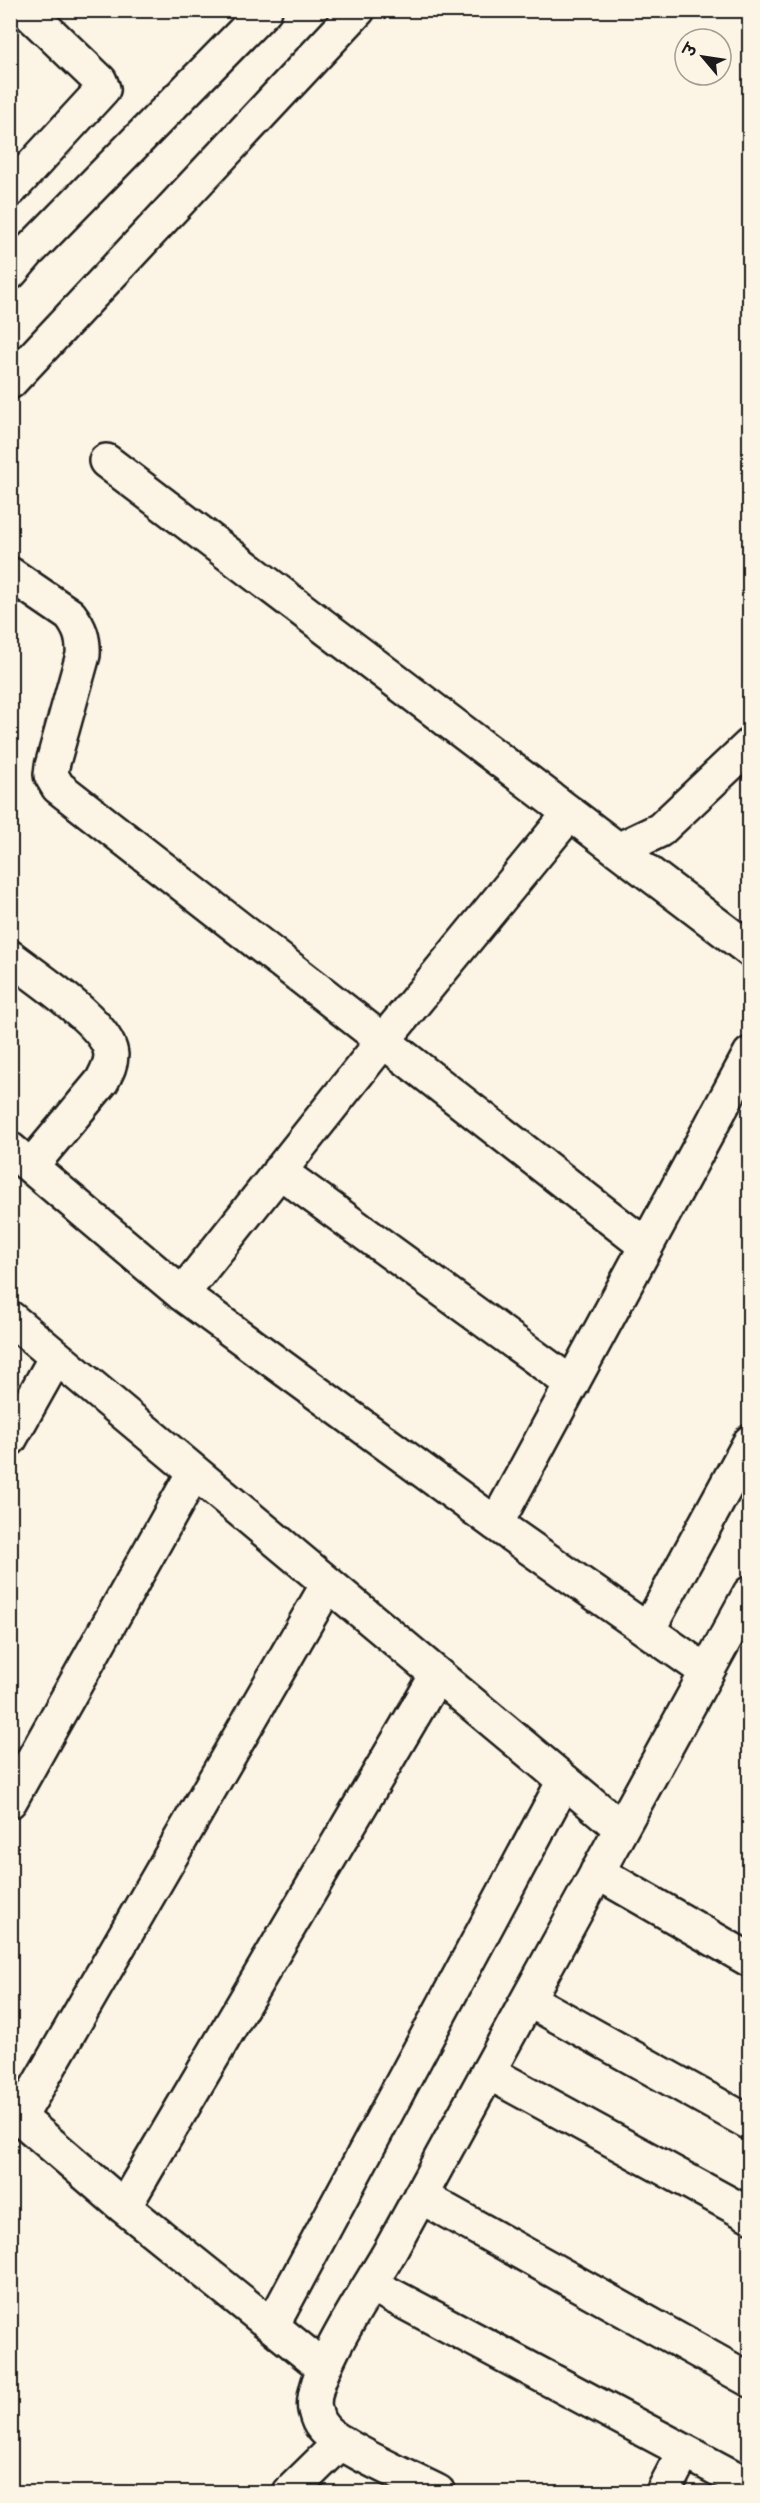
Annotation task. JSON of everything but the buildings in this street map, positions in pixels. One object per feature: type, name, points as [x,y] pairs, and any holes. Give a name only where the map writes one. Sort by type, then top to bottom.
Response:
[{"type":"street","points":[[10,190],[103,89],[100,81],[26,10]]},
{"type":"street","points":[[10,273],[27,252],[265,10]]},
{"type":"street","points":[[10,382],[358,10]]},
{"type":"street","points":[[106,461],[750,950]]},
{"type":"street","points":[[10,574],[70,615],[84,644],[83,655],[52,766],[51,775],[58,787],[646,1246]]},
{"type":"street","points":[[618,850],[660,830],[750,745]]},
{"type":"street","points":[[182,1294],[383,1041],[570,813]]},
{"type":"street","points":[[10,957],[93,1024],[108,1043],[111,1056],[109,1068],[102,1081],[21,1157],[182,1294],[496,1524],[707,1672]]},
{"type":"street","points":[[496,1524],[750,1054]]},
{"type":"street","points":[[279,1172],[572,1384]]},
{"type":"street","points":[[10,1318],[621,1828]]},
{"type":"street","points":[[10,1439],[56,1357]]},
{"type":"street","points":[[648,1630],[750,1442]]},
{"type":"street","points":[[10,1801],[195,1472]]},
{"type":"street","points":[[323,2367],[124,2207],[15,2113],[328,1584]]},
{"type":"street","points":[[438,2493],[341,2442],[321,2426],[314,2409],[315,2389],[323,2367],[372,2285],[750,1593]]},
{"type":"street","points":[[124,2207],[437,1675]]},
{"type":"street","points":[[272,2326],[564,1781]]},
{"type":"street","points":[[597,1872],[750,1960]]},
{"type":"street","points":[[529,2000],[750,2123]]},
{"type":"street","points":[[488,2072],[750,2215]]},
{"type":"street","points":[[420,2196],[750,2380]]},
{"type":"street","points":[[372,2285],[750,2486]]},
{"type":"street","points":[[290,2493],[341,2442]]},
{"type":"street","points":[[663,2493],[684,2452]]}]
